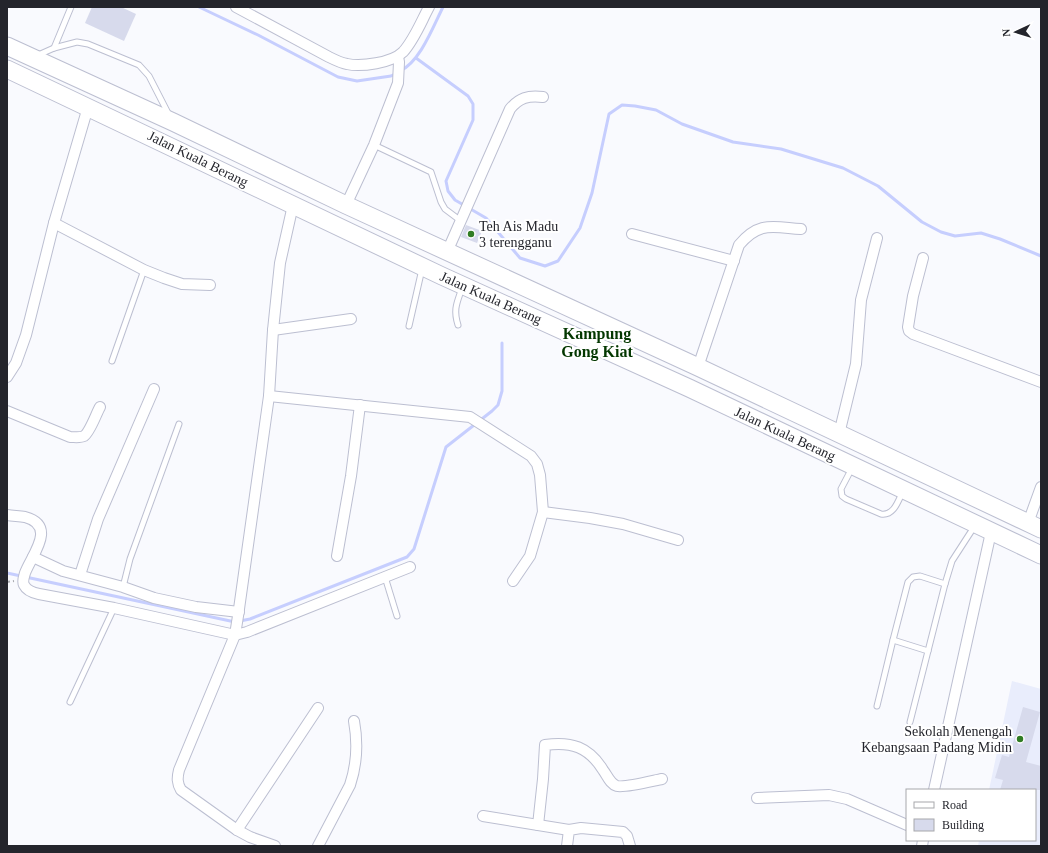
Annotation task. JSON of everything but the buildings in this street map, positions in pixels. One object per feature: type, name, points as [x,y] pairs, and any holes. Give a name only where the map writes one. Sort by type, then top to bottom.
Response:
[{"type":"highway","name":"Jalan Kuala Berang","points":[[7,46],[34,57],[346,205],[698,367],[1035,526]]},
{"type":"highway","name":"Jalan Kuala Berang","points":[[7,69],[422,267],[688,388],[1041,555]]},
{"type":"highway","points":[[839,434],[836,447],[850,465]]},
{"type":"street","points":[[236,7],[254,11],[330,57],[346,64],[367,64],[398,60]]},
{"type":"street","points":[[346,205],[374,145],[398,82],[398,60],[429,7]]},
{"type":"street","points":[[448,252],[510,109],[516,102],[524,97],[543,97]]},
{"type":"street","points":[[7,377],[16,363],[26,334],[54,222],[88,107]]},
{"type":"street","points":[[275,846],[250,837],[237,830],[181,790],[177,777],[178,770],[236,632],[269,396],[273,330],[280,263],[293,205]]},
{"type":"street","points":[[54,222],[144,270],[182,284],[210,285]]},
{"type":"street","points":[[698,367],[739,245],[754,230],[766,227],[801,229]]},
{"type":"street","points":[[632,234],[734,261]]},
{"type":"street","points":[[839,434],[856,364],[861,300],[877,238]]},
{"type":"street","points":[[923,258],[913,296],[908,327],[909,331],[913,334],[1041,382]]},
{"type":"street","points":[[273,330],[351,319]]},
{"type":"street","points":[[80,575],[98,519],[154,389]]},
{"type":"street","points":[[269,396],[470,417],[531,456],[537,464],[540,475],[543,512],[530,556],[513,581]]},
{"type":"street","points":[[337,556],[351,476],[360,406]]},
{"type":"street","points":[[7,411],[70,437],[77,438],[88,432],[100,407]]},
{"type":"street","points":[[1035,526],[1041,487]]},
{"type":"street","points":[[543,512],[623,524],[678,540]]},
{"type":"street","points":[[7,515],[26,518],[34,522],[41,530],[41,538],[27,568],[23,581],[24,586],[30,591],[236,632],[247,632],[410,567]]},
{"type":"street","points":[[934,789],[991,532]]},
{"type":"street","points":[[33,557],[63,571],[122,586],[154,598],[239,614]]},
{"type":"street","points":[[237,830],[318,708]]},
{"type":"street","points":[[318,846],[350,785],[353,774],[356,748],[354,721]]},
{"type":"street","points":[[538,825],[544,779],[545,745],[556,743],[581,747],[593,756],[610,781],[616,786],[662,779]]},
{"type":"street","points":[[757,798],[829,795],[847,799],[906,825]]},
{"type":"street","points":[[483,816],[569,830],[581,828],[623,832],[627,836],[630,846]]},
{"type":"street","points":[[568,846],[569,830]]},
{"type":"lane","points":[[54,48],[72,7]]},
{"type":"lane","points":[[34,57],[54,48],[77,42],[88,44],[139,65],[149,76],[173,122]]},
{"type":"lane","points":[[374,145],[431,172],[441,202],[445,209],[463,216]]},
{"type":"lane","points":[[409,326],[422,267]]},
{"type":"lane","points":[[112,361],[144,270]]},
{"type":"lane","points":[[458,326],[454,314],[463,286]]},
{"type":"lane","points":[[122,586],[130,559],[179,424]]},
{"type":"lane","points":[[850,465],[841,489],[842,496],[846,499],[886,515],[891,513],[904,491]]},
{"type":"lane","points":[[910,722],[952,561],[975,524]]},
{"type":"lane","points":[[877,706],[908,582],[913,577],[920,576],[945,584]]},
{"type":"lane","points":[[385,577],[397,616]]},
{"type":"lane","points":[[70,702],[114,608]]},
{"type":"lane","points":[[893,640],[928,651]]},
{"type":"shaded area","name":"Sekolah Menengah Kebangsaan Padang Midin","points":[[1012,681],[1041,689],[1041,846],[978,846],[979,841],[1036,841],[1036,789],[989,789]]},
{"type":"waterway","points":[[199,7],[258,35],[338,77],[357,81],[391,76],[395,74]]},
{"type":"waterway","points":[[400,71],[414,60],[420,52],[443,7]]},
{"type":"waterway","points":[[416,58],[468,96],[473,104],[473,120],[446,181],[448,191],[455,200],[486,218],[520,258],[545,266],[558,261],[580,228],[592,193],[609,114],[622,105],[656,110],[682,124],[733,142],[781,149],[843,168],[878,186],[922,222],[941,232],[955,236],[981,233],[1041,256]]},
{"type":"waterway","points":[[7,573],[235,622],[250,619],[407,557],[414,549],[446,447],[498,405],[502,391],[502,343]]},
{"type":"place","name":"Teh Ais Madu 3 terengganu","points":[[471,234]]},
{"type":"place","name":"Sekolah Menengah Kebangsaan Padang Midin","points":[[1020,739]]},
{"type":"district","name":"Kampung Gong Kiat","points":[[597,342]]}]
